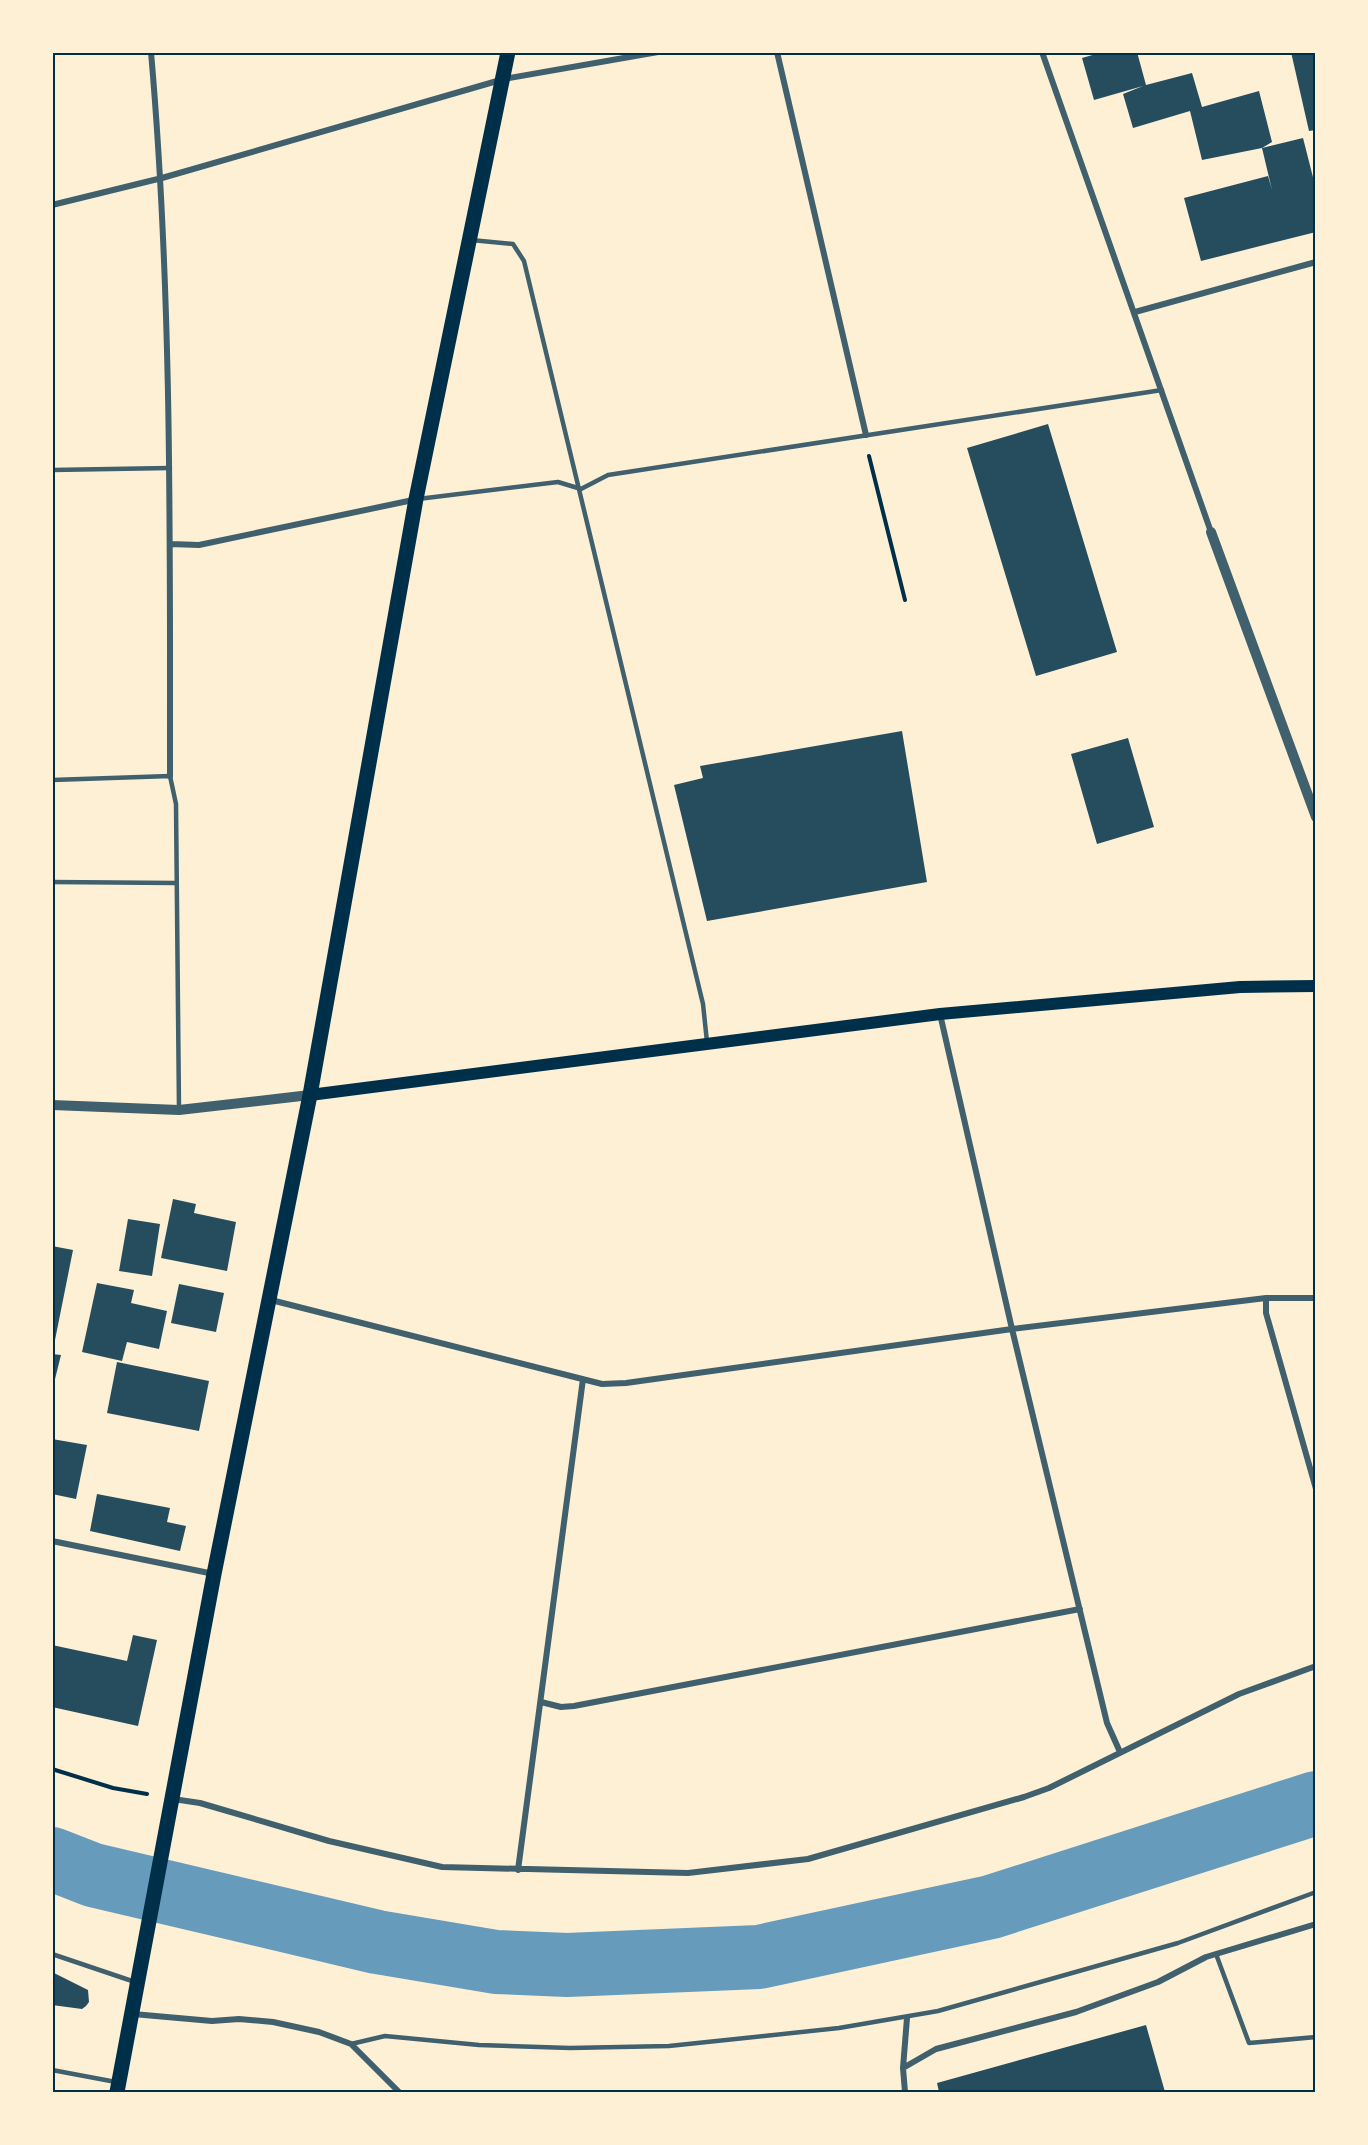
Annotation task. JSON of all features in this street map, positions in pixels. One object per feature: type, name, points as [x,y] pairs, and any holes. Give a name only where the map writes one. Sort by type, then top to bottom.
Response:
[{"type":"main road","points":[[118,2088],[214,1574],[271,1300],[310,1095],[416,499],[508,52]]},
{"type":"main road","points":[[310,1095],[707,1042],[940,1014],[1240,987],[1316,986]]},
{"type":"street","points":[[151,52],[162,178],[170,468],[170,776]]},
{"type":"street","points":[[52,205],[162,178],[504,79],[658,52]]},
{"type":"street","points":[[777,52],[866,435]]},
{"type":"street","points":[[1042,52],[1211,532],[1316,817]]},
{"type":"street","points":[[1135,312],[1316,262]]},
{"type":"street","points":[[170,544],[199,544],[416,499]]},
{"type":"street","points":[[940,1014],[1012,1329],[1107,1723],[1120,1752]]},
{"type":"street","points":[[52,1105],[179,1110],[310,1095]]},
{"type":"street","points":[[1266,1298],[1266,1312],[1316,1489]]},
{"type":"street","points":[[271,1300],[602,1384],[626,1383],[1012,1329],[1266,1298],[1316,1298]]},
{"type":"street","points":[[518,1870],[583,1380]]},
{"type":"street","points":[[52,1541],[214,1574]]},
{"type":"street","points":[[541,1702],[561,1707],[574,1707],[1080,1609]]},
{"type":"street","points":[[173,1799],[200,1803],[329,1841],[442,1867],[688,1873],[808,1859],[1024,1797],[1049,1788],[1239,1694],[1316,1666]]},
{"type":"street","points":[[903,2068],[936,2049],[1077,2012],[1158,1982],[1216,1954],[1316,1924]]},
{"type":"street","points":[[132,2014],[212,2021],[239,2019],[273,2022],[319,2032],[351,2044],[399,2092]]},
{"type":"street","points":[[905,2092],[903,2068],[907,2018]]},
{"type":"lane","points":[[471,240],[513,244],[524,261],[581,489],[703,1004],[707,1042]]},
{"type":"lane","points":[[416,499],[558,482],[581,489],[608,475],[1162,390]]},
{"type":"lane","points":[[52,470],[170,468]]},
{"type":"lane","points":[[52,780],[170,776],[176,804],[179,1110]]},
{"type":"lane","points":[[52,882],[175,883]]},
{"type":"lane","points":[[351,2044],[385,2036],[479,2045],[570,2048],[669,2046],[839,2028],[907,2018],[1178,1943],[1316,1892]]},
{"type":"lane","points":[[52,1954],[139,1977]]},
{"type":"lane","points":[[1216,1954],[1249,2043],[1316,2037]]},
{"type":"lane","points":[[52,2070],[118,2088]]},
{"type":"path","points":[[866,435],[905,600]]},
{"type":"path","points":[[52,1769],[113,1788],[173,1799]]},
{"type":"building","points":[[1103,52],[1137,52],[1146,85],[1192,73],[1202,107],[1259,91],[1272,142],[1262,148],[1202,160],[1190,111],[1133,128],[1123,94],[1143,86],[1094,100],[1082,58]]},
{"type":"building","points":[[1291,52],[1316,52],[1316,130],[1309,131]]},
{"type":"building","points":[[1303,138],[1316,189],[1316,232],[1201,261],[1184,198],[1268,176],[1272,190],[1262,148]]},
{"type":"building","points":[[1048,424],[1117,652],[1036,676],[967,448]]},
{"type":"building","points":[[902,731],[927,882],[707,921],[674,785],[703,778],[700,766]]},
{"type":"building","points":[[1128,738],[1154,827],[1097,844],[1071,754]]},
{"type":"building","points":[[173,1199],[196,1204],[194,1213],[236,1222],[227,1271],[161,1258]]},
{"type":"building","points":[[128,1219],[160,1224],[152,1276],[119,1271]]},
{"type":"building","points":[[52,1246],[73,1250],[55,1340],[52,1340]]},
{"type":"building","points":[[97,1283],[134,1290],[131,1303],[167,1311],[159,1349],[127,1342],[122,1361],[82,1352]]},
{"type":"building","points":[[179,1284],[224,1293],[216,1332],[171,1323]]},
{"type":"building","points":[[52,1354],[61,1355],[53,1387],[52,1387]]},
{"type":"building","points":[[117,1362],[209,1381],[199,1431],[107,1413]]},
{"type":"building","points":[[52,1439],[87,1445],[76,1499],[52,1494]]},
{"type":"building","points":[[97,1494],[170,1508],[167,1522],[186,1526],[180,1551],[90,1531]]},
{"type":"building","points":[[133,1635],[157,1640],[138,1726],[52,1707],[52,1645],[127,1661]]},
{"type":"building","points":[[52,1972],[88,1990],[89,2002],[86,2006],[82,2009],[52,2005]]},
{"type":"building","points":[[1146,2025],[1165,2092],[939,2092],[937,2083]]},
{"type":"waterway","points":[[52,1859],[93,1875],[377,1942],[496,1962],[567,1965],[759,1957],[991,1907],[1316,1803]]}]
